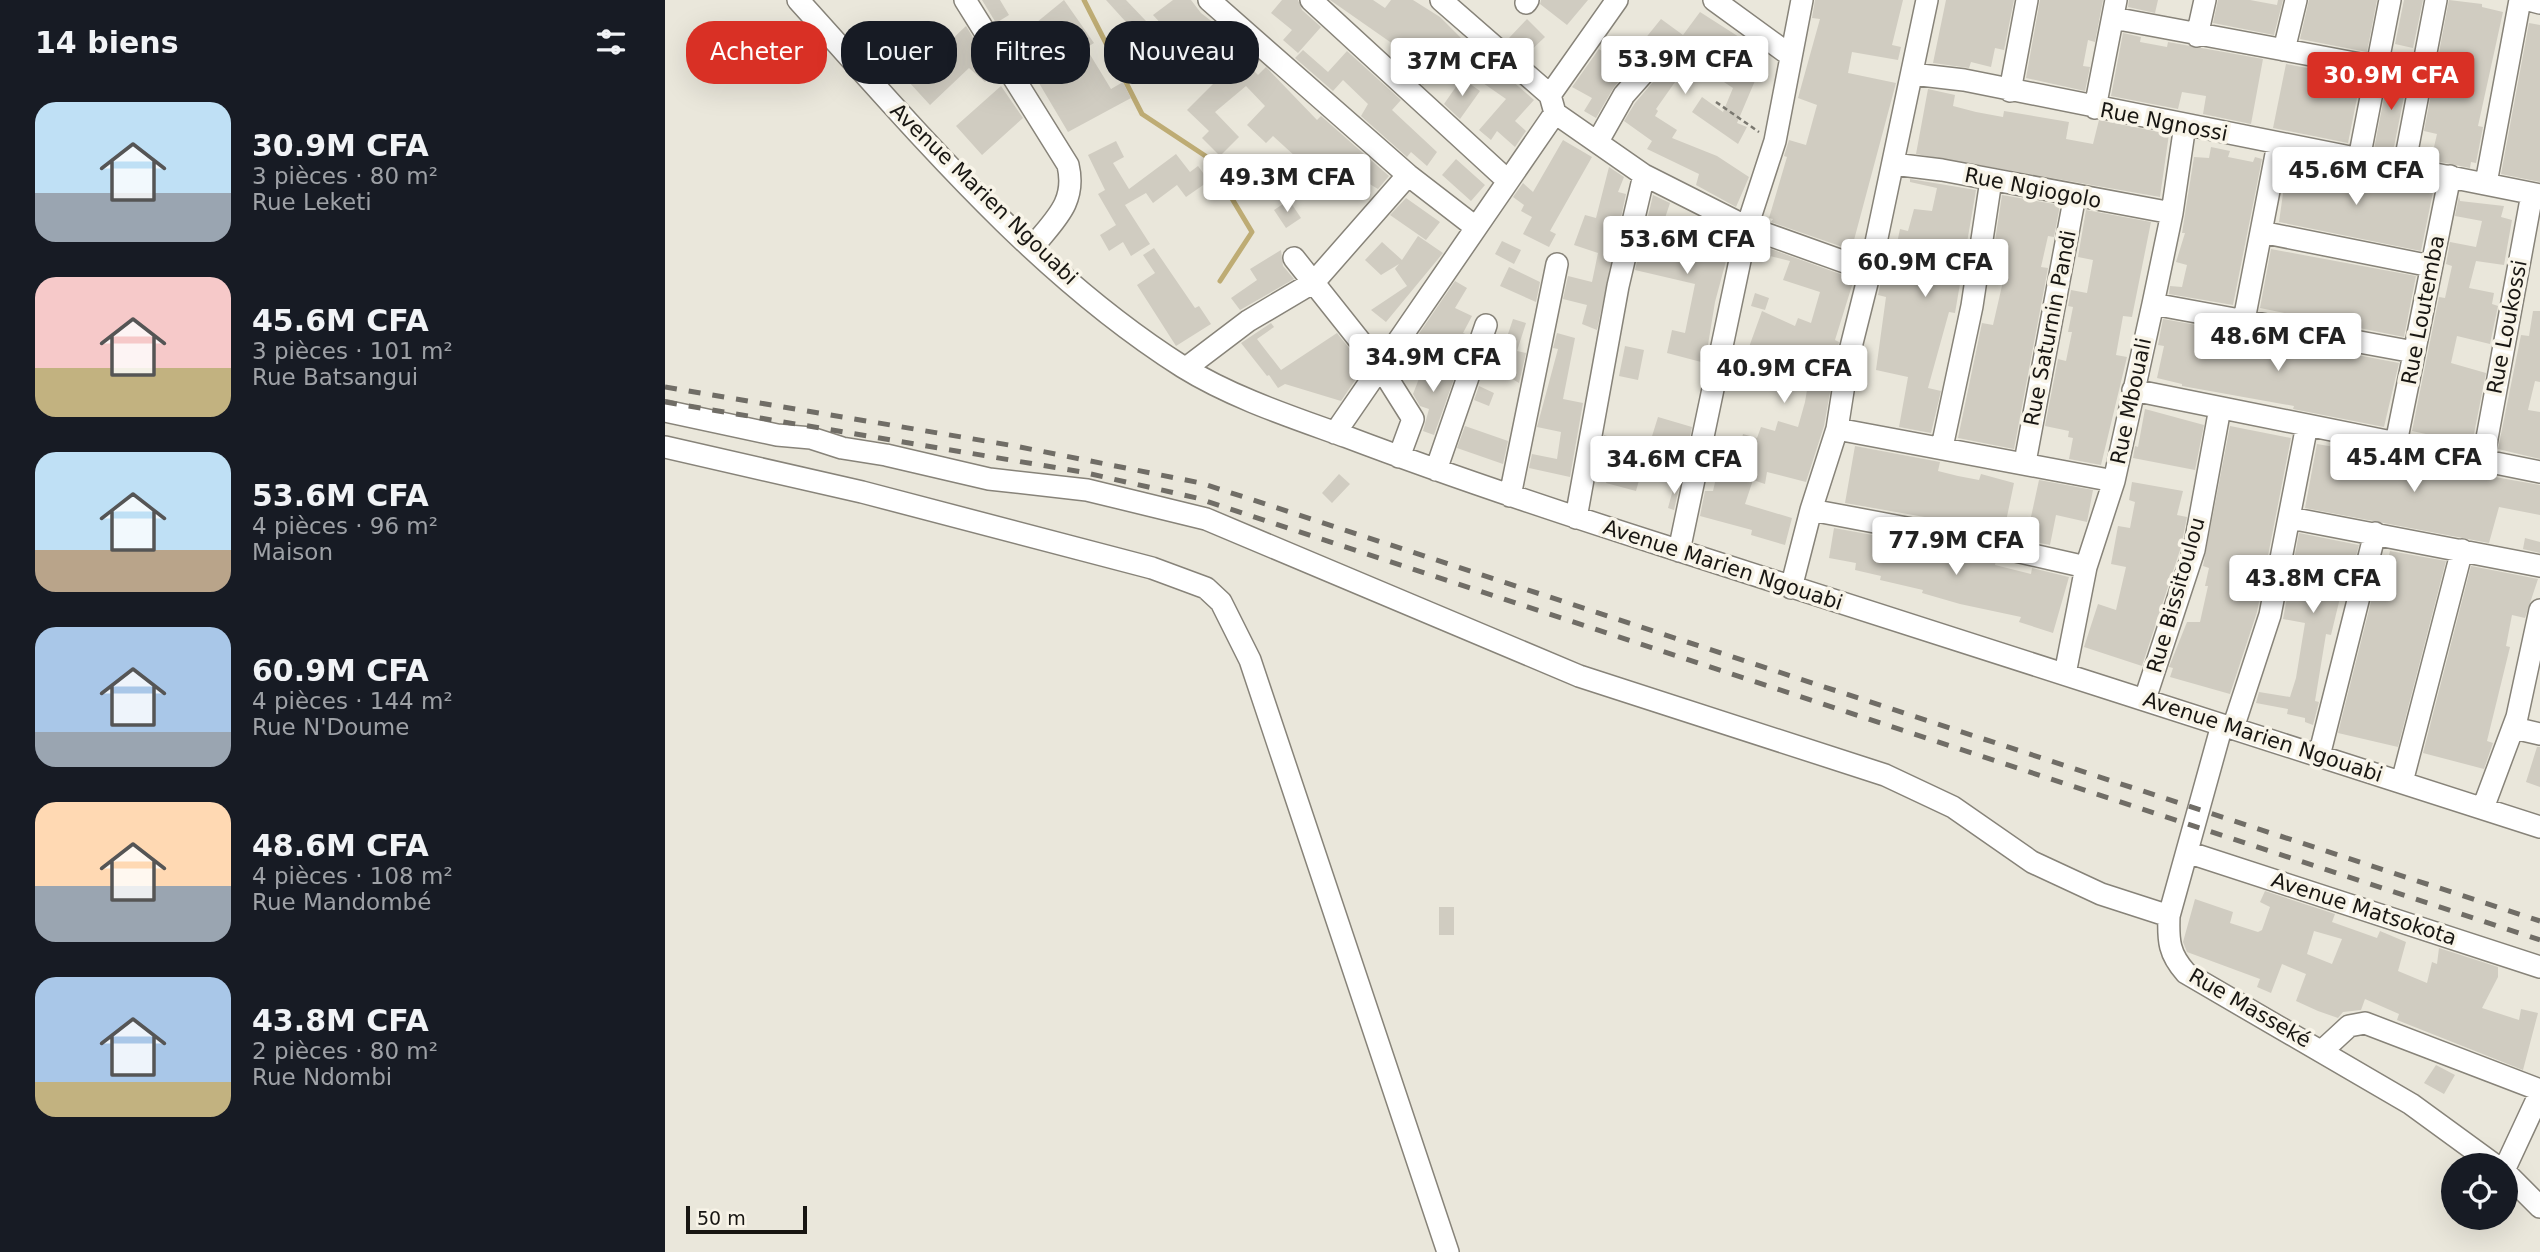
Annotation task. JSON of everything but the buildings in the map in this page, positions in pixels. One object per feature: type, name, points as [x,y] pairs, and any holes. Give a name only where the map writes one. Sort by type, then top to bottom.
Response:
[{"type":"street","name":"Avenue Marien Ngouabi","points":[[798,0],[903,118],[1032,248],[1097,302],[1186,369],[1262,404],[1335,433],[1510,496],[2540,827]]},
{"type":"street","points":[[965,0],[1068,166],[1072,183],[1069,199],[1032,248]]},
{"type":"street","points":[[1209,0],[1408,175],[1474,226]]},
{"type":"street","points":[[1311,0],[1507,180]]},
{"type":"street","points":[[1441,0],[1552,104],[1644,175],[1747,227],[1870,271]]},
{"type":"street","points":[[1335,433],[1507,180],[1617,0]]},
{"type":"street","points":[[1714,0],[1791,56]]},
{"type":"street","points":[[1679,551],[1747,227],[1775,141],[1802,0]]},
{"type":"street","points":[[1791,588],[1811,510],[1837,429],[1848,359],[1870,271],[1927,0]]},
{"type":"street","points":[[2010,91],[2027,0]]},
{"type":"street","points":[[2197,36],[2205,0]]},
{"type":"street","points":[[2284,50],[2296,0]]},
{"type":"street","points":[[2359,159],[2389,0]]},
{"type":"street","points":[[2404,167],[2436,0]]},
{"type":"street","points":[[2486,183],[2520,0]]},
{"type":"street","points":[[2529,0],[2540,3]]},
{"type":"street","points":[[2095,108],[2115,9],[2197,36],[2376,68]]},
{"type":"street","points":[[1598,141],[1624,95],[1655,60]]},
{"type":"street","name":"Rue Ngnossi","points":[[1912,74],[1964,80],[2536,195]]},
{"type":"street","name":"Rue Mbouali","points":[[2066,674],[2086,567],[2114,481],[2153,304],[2172,213],[2185,125]]},
{"type":"street","points":[[2244,320],[2279,144]]},
{"type":"street","name":"Rue Ngiogolo","points":[[1893,164],[2172,213]]},
{"type":"street","points":[[1186,369],[1248,321],[1314,282],[1408,175]]},
{"type":"street","points":[[1576,518],[1618,286],[1644,175]]},
{"type":"street","name":"Rue Loutemba","points":[[2396,443],[2450,176]]},
{"type":"street","points":[[1943,447],[1972,306],[1991,180]]},
{"type":"street","name":"Rue Saturnin Pandi","points":[[2025,462],[2075,195]]},
{"type":"street","name":"Rue Loukossi","points":[[2483,460],[2536,195]]},
{"type":"street","points":[[2261,232],[2431,266]]},
{"type":"street","points":[[1294,258],[1379,365],[1413,419],[1399,457]]},
{"type":"street","points":[[1510,496],[1557,264]]},
{"type":"street","points":[[2153,304],[2414,352]]},
{"type":"street","points":[[1436,470],[1486,325]]},
{"type":"street","points":[[2133,390],[2540,472]]},
{"type":"street","name":"Rue Bissitoulou","points":[[2145,699],[2194,550],[2220,408]]},
{"type":"street","points":[[665,411],[777,435],[811,438],[842,448],[886,455],[989,479],[1087,490],[1206,519],[1579,676],[1885,775],[1954,807],[2032,862],[2101,894],[2169,916]]},
{"type":"street","name":"Rue Masseké","points":[[2307,425],[2270,615],[2227,727],[2187,852],[2169,916],[2168,945],[2173,960],[2186,973],[2323,1050],[2411,1104],[2478,1153]]},
{"type":"street","points":[[1837,429],[2025,462],[2114,481]]},
{"type":"street","points":[[665,447],[862,492],[1152,568],[1206,588],[1221,602],[1250,660],[1448,1252]]},
{"type":"street","points":[[1811,510],[1949,536],[2086,567]]},
{"type":"street","points":[[2290,518],[2540,566]]},
{"type":"street","points":[[2319,757],[2375,533]]},
{"type":"street","points":[[2402,782],[2462,550]]},
{"type":"street","points":[[2483,808],[2514,728],[2537,639],[2540,610]]},
{"type":"street","points":[[2514,728],[2540,734]]},
{"type":"street","name":"Avenue Matsokota","points":[[2187,852],[2540,967]]},
{"type":"street","points":[[2323,1050],[2349,1026],[2365,1023],[2540,1092],[2512,1153]]},
{"type":"street","points":[[2518,1185],[2540,1207]]},
{"type":"path","points":[[1716,102],[1743,123],[1775,141]]},
{"type":"waterway","points":[[1084,0],[1142,114],[1207,157],[1252,232],[1220,281]]},
{"type":"railway","points":[[665,387],[1015,446],[1201,483],[2540,921]]},
{"type":"railway","points":[[665,402],[1082,472],[1197,498],[2540,940]]}]
